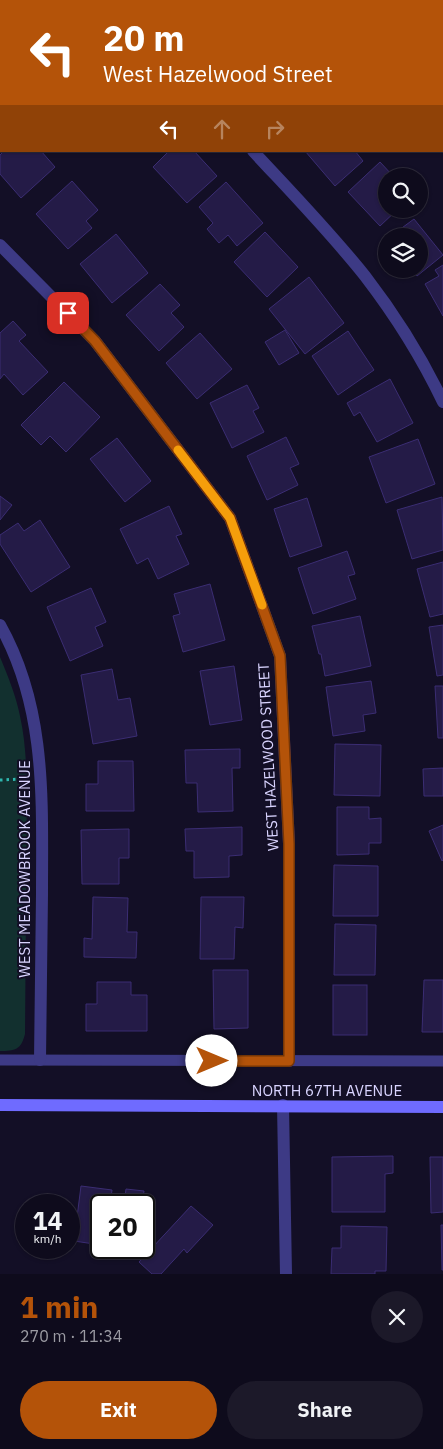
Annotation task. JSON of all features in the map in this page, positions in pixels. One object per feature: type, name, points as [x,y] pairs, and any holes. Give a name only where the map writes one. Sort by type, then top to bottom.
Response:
[{"type":"main road","name":"NORTH 67TH AVENUE","points":[[0,1105],[443,1107]]},
{"type":"street","points":[[254,152],[365,276],[413,348],[443,402]]},
{"type":"street","name":"WEST HAZELWOOD STREET","points":[[0,245],[95,341],[230,518],[280,656],[289,844],[289,1061]]},
{"type":"street","name":"WEST MEADOWBROOK AVENUE","points":[[0,624],[20,666],[30,699],[41,766],[40,1060]]},
{"type":"street","points":[[283,1106],[286,1274]]},
{"type":"lane","name":"NORTH 67TH AVENUE","points":[[0,1060],[443,1061]]},
{"type":"path","points":[[0,780],[23,779]]},
{"type":"green space","points":[[0,657],[20,716],[27,783],[25,1034],[22,1043],[10,1051],[0,1051]]},
{"type":"building","points":[[3,152],[42,152],[55,167],[21,198],[0,174],[0,155]]},
{"type":"building","points":[[168,152],[195,152],[217,176],[187,203],[153,167]]},
{"type":"building","points":[[306,152],[356,152],[363,161],[335,186]]},
{"type":"building","points":[[380,162],[386,168],[378,168],[378,218],[388,218],[380,226],[348,192]]},
{"type":"building","points":[[72,181],[98,210],[86,221],[92,228],[68,249],[36,214]]},
{"type":"building","points":[[226,182],[263,223],[237,246],[228,235],[219,243],[207,229],[213,223],[199,207]]},
{"type":"building","points":[[414,219],[421,228],[402,228]]},
{"type":"building","points":[[265,232],[298,267],[267,297],[234,262]]},
{"type":"building","points":[[116,234],[148,273],[112,303],[80,264]]},
{"type":"building","points":[[428,236],[443,255],[428,267]]},
{"type":"building","points":[[443,265],[443,316],[425,284],[439,276],[435,270]]},
{"type":"building","points":[[309,277],[344,323],[305,354],[269,309]]},
{"type":"building","points":[[160,284],[180,305],[171,313],[184,327],[159,351],[126,315]]},
{"type":"building","points":[[13,321],[26,335],[19,341],[48,372],[23,395],[4,374],[0,379],[0,333]]},
{"type":"building","points":[[285,330],[299,353],[279,365],[265,342]]},
{"type":"building","points":[[348,331],[374,370],[338,395],[312,356]]},
{"type":"building","points":[[200,333],[232,369],[197,399],[166,363]]},
{"type":"building","points":[[390,379],[413,423],[377,442],[360,412],[354,416],[347,403]]},
{"type":"building","points":[[64,382],[100,417],[66,452],[50,436],[41,445],[21,425]]},
{"type":"building","points":[[247,385],[259,408],[253,411],[264,432],[232,448],[210,403]]},
{"type":"building","points":[[286,437],[299,464],[290,468],[298,485],[267,500],[247,456]]},
{"type":"building","points":[[117,438],[151,481],[125,502],[90,459]]},
{"type":"building","points":[[418,439],[435,484],[386,503],[369,457]]},
{"type":"building","points":[[0,496],[12,505],[0,520]]},
{"type":"building","points":[[442,497],[443,550],[412,559],[397,510]]},
{"type":"building","points":[[307,498],[322,546],[290,557],[274,509]]},
{"type":"building","points":[[169,506],[182,534],[176,536],[189,564],[158,579],[148,558],[137,564],[120,529]]},
{"type":"building","points":[[40,520],[70,567],[31,592],[0,544],[0,535],[18,523],[24,531]]},
{"type":"building","points":[[347,551],[355,574],[348,576],[356,599],[313,614],[298,568]]},
{"type":"building","points":[[443,562],[443,614],[430,617],[417,569]]},
{"type":"building","points":[[210,584],[225,640],[183,652],[173,616],[180,614],[174,594]]},
{"type":"building","points":[[91,588],[106,622],[95,627],[103,646],[70,661],[47,607]]},
{"type":"building","points":[[360,616],[371,666],[325,676],[321,654],[319,654],[312,626]]},
{"type":"building","points":[[443,625],[443,675],[437,676],[429,627]]},
{"type":"building","points":[[234,666],[242,720],[210,725],[200,671]]},
{"type":"building","points":[[112,669],[118,700],[130,698],[137,736],[93,744],[81,675]]},
{"type":"building","points":[[371,681],[376,713],[363,715],[365,731],[333,736],[326,687]]},
{"type":"building","points":[[435,686],[443,686],[443,738],[438,738]]},
{"type":"building","points":[[335,744],[381,745],[380,796],[334,795]]},
{"type":"building","points":[[240,749],[240,768],[232,768],[233,811],[198,812],[197,783],[186,783],[185,750]]},
{"type":"building","points":[[98,761],[133,761],[134,811],[86,811],[86,784],[98,784]]},
{"type":"building","points":[[443,768],[443,796],[424,796],[423,769]]},
{"type":"building","points":[[337,807],[369,807],[369,819],[381,818],[381,843],[369,843],[369,854],[337,855]]},
{"type":"building","points":[[443,825],[443,860],[442,861],[429,831]]},
{"type":"building","points":[[242,827],[242,855],[229,856],[229,877],[194,878],[194,851],[186,851],[185,829]]},
{"type":"building","points":[[129,829],[129,858],[119,858],[119,884],[82,884],[81,830]]},
{"type":"building","points":[[334,865],[378,866],[378,916],[333,916]]},
{"type":"building","points":[[93,897],[128,898],[127,932],[137,932],[136,958],[84,957],[84,938],[92,939]]},
{"type":"building","points":[[201,897],[244,897],[243,928],[235,927],[234,959],[200,959]]},
{"type":"building","points":[[335,924],[376,925],[375,975],[334,975]]},
{"type":"building","points":[[213,970],[248,970],[248,1028],[214,1029]]},
{"type":"building","points":[[424,980],[443,980],[443,1032],[422,1032]]},
{"type":"building","points":[[97,982],[131,982],[131,995],[147,995],[147,1031],[86,1031],[86,1004],[97,1004]]},
{"type":"building","points":[[333,985],[367,985],[367,1035],[333,1035]]},
{"type":"building","points":[[393,1156],[393,1173],[385,1174],[385,1212],[332,1212],[332,1157]]},
{"type":"building","points":[[430,1157],[443,1157],[443,1212],[431,1213]]},
{"type":"building","points":[[81,1186],[112,1190],[111,1194],[90,1194],[90,1243],[80,1242]]},
{"type":"building","points":[[126,1189],[144,1191],[144,1194],[125,1194]]},
{"type":"building","points":[[191,1206],[213,1225],[187,1253],[184,1249],[161,1274],[152,1274],[139,1262],[142,1259],[155,1259],[155,1245]]},
{"type":"building","points":[[441,1225],[443,1225],[443,1270],[442,1270]]},
{"type":"building","points":[[341,1226],[387,1227],[386,1271],[375,1271],[375,1274],[331,1274],[332,1248],[341,1248]]},
{"type":"slow traffic","points":[[178,450],[230,518],[262,605]]},
{"type":"route","points":[[68,313],[95,341],[230,518],[280,656],[289,844],[289,1061],[212,1061]]}]
